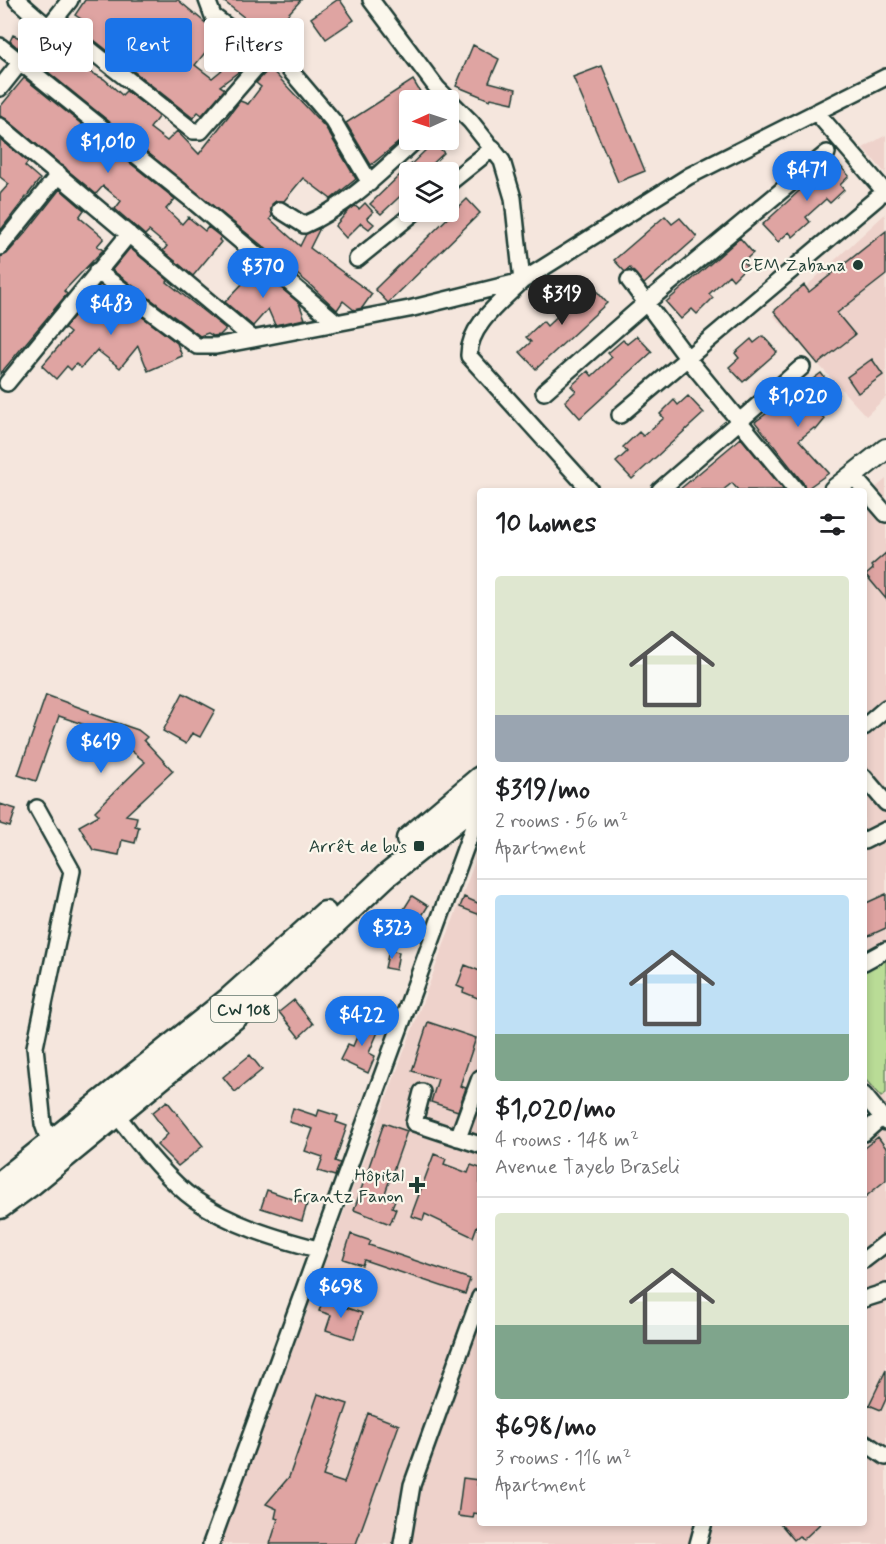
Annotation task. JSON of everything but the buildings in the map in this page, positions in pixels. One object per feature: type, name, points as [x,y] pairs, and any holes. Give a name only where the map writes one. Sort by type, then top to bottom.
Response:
[{"type":"highway","name":"CW 108","points":[[0,1183],[50,1143],[110,1105],[238,1015],[477,791]]},
{"type":"highway","name":"CW 108","points":[[0,1207],[33,1183],[110,1105]]},
{"type":"main road","points":[[837,488],[886,449]]},
{"type":"street","points":[[17,0],[38,18]]},
{"type":"street","points":[[55,18],[70,0]]},
{"type":"street","points":[[207,0],[216,18]]},
{"type":"street","points":[[371,0],[438,90]]},
{"type":"street","points":[[0,46],[18,61]]},
{"type":"street","points":[[93,52],[193,131],[201,131],[251,72]]},
{"type":"street","points":[[0,88],[18,66]]},
{"type":"street","points":[[31,72],[193,201],[337,323]]},
{"type":"street","points":[[292,72],[334,122],[370,183]]},
{"type":"street","points":[[588,488],[469,356],[468,343],[484,320],[522,281],[689,176],[886,77]]},
{"type":"street","points":[[620,415],[881,195],[816,112]]},
{"type":"street","points":[[459,115],[493,148],[502,161],[513,198],[522,281]]},
{"type":"street","points":[[0,126],[252,338]]},
{"type":"street","points":[[459,175],[493,148]]},
{"type":"street","points":[[280,210],[304,225],[323,216],[370,183],[405,150]]},
{"type":"street","points":[[544,392],[647,302],[827,153]]},
{"type":"street","points":[[0,247],[59,174]]},
{"type":"street","points":[[357,259],[403,222]]},
{"type":"street","points":[[7,383],[129,234]]},
{"type":"street","points":[[97,271],[196,346],[216,346],[409,309],[522,281]]},
{"type":"street","points":[[629,280],[688,359],[794,488]]},
{"type":"street","points":[[478,291],[484,320]]},
{"type":"street","points":[[662,488],[802,368]]},
{"type":"street","points":[[854,476],[864,488]]},
{"type":"street","points":[[867,491],[886,514]]},
{"type":"street","points":[[867,724],[886,708]]},
{"type":"street","points":[[867,781],[886,803]]},
{"type":"street","points":[[37,808],[72,871],[35,1047],[43,1124],[50,1143]]},
{"type":"street","points":[[211,1544],[477,816]]},
{"type":"street","points":[[867,840],[886,830]]},
{"type":"street","points":[[867,960],[886,950]]},
{"type":"street","points":[[458,1138],[477,1086]]},
{"type":"street","points":[[422,1092],[414,1123],[477,1144]]},
{"type":"street","points":[[867,1099],[884,1120],[867,1131]]},
{"type":"street","points":[[110,1105],[161,1167],[194,1199],[262,1234],[317,1249]]},
{"type":"street","points":[[867,1258],[886,1243]]},
{"type":"street","points":[[867,1298],[886,1292]]},
{"type":"street","points":[[402,1544],[412,1485],[477,1305]]},
{"type":"street","points":[[867,1444],[886,1457]]},
{"type":"street","points":[[698,1544],[701,1526]]},
{"type":"shaded area","points":[[886,135],[886,174],[863,148]]},
{"type":"shaded area","name":"CEM Zabana","points":[[885,214],[886,397],[866,416],[774,316]]},
{"type":"shaded area","name":"Hôpital Frantz Fanon","points":[[886,479],[886,1544],[220,1544],[477,856],[477,1526],[867,1526],[867,495]]},
{"type":"green space","points":[[886,950],[886,1093],[881,1097],[867,1081],[867,960]]},
{"type":"place","name":"CEM Zabana","points":[[858,265]]},
{"type":"place","name":"Arrêt de bus","points":[[419,846]]},
{"type":"place","name":"Hôpital Frantz Fanon","points":[[417,1185]]}]
